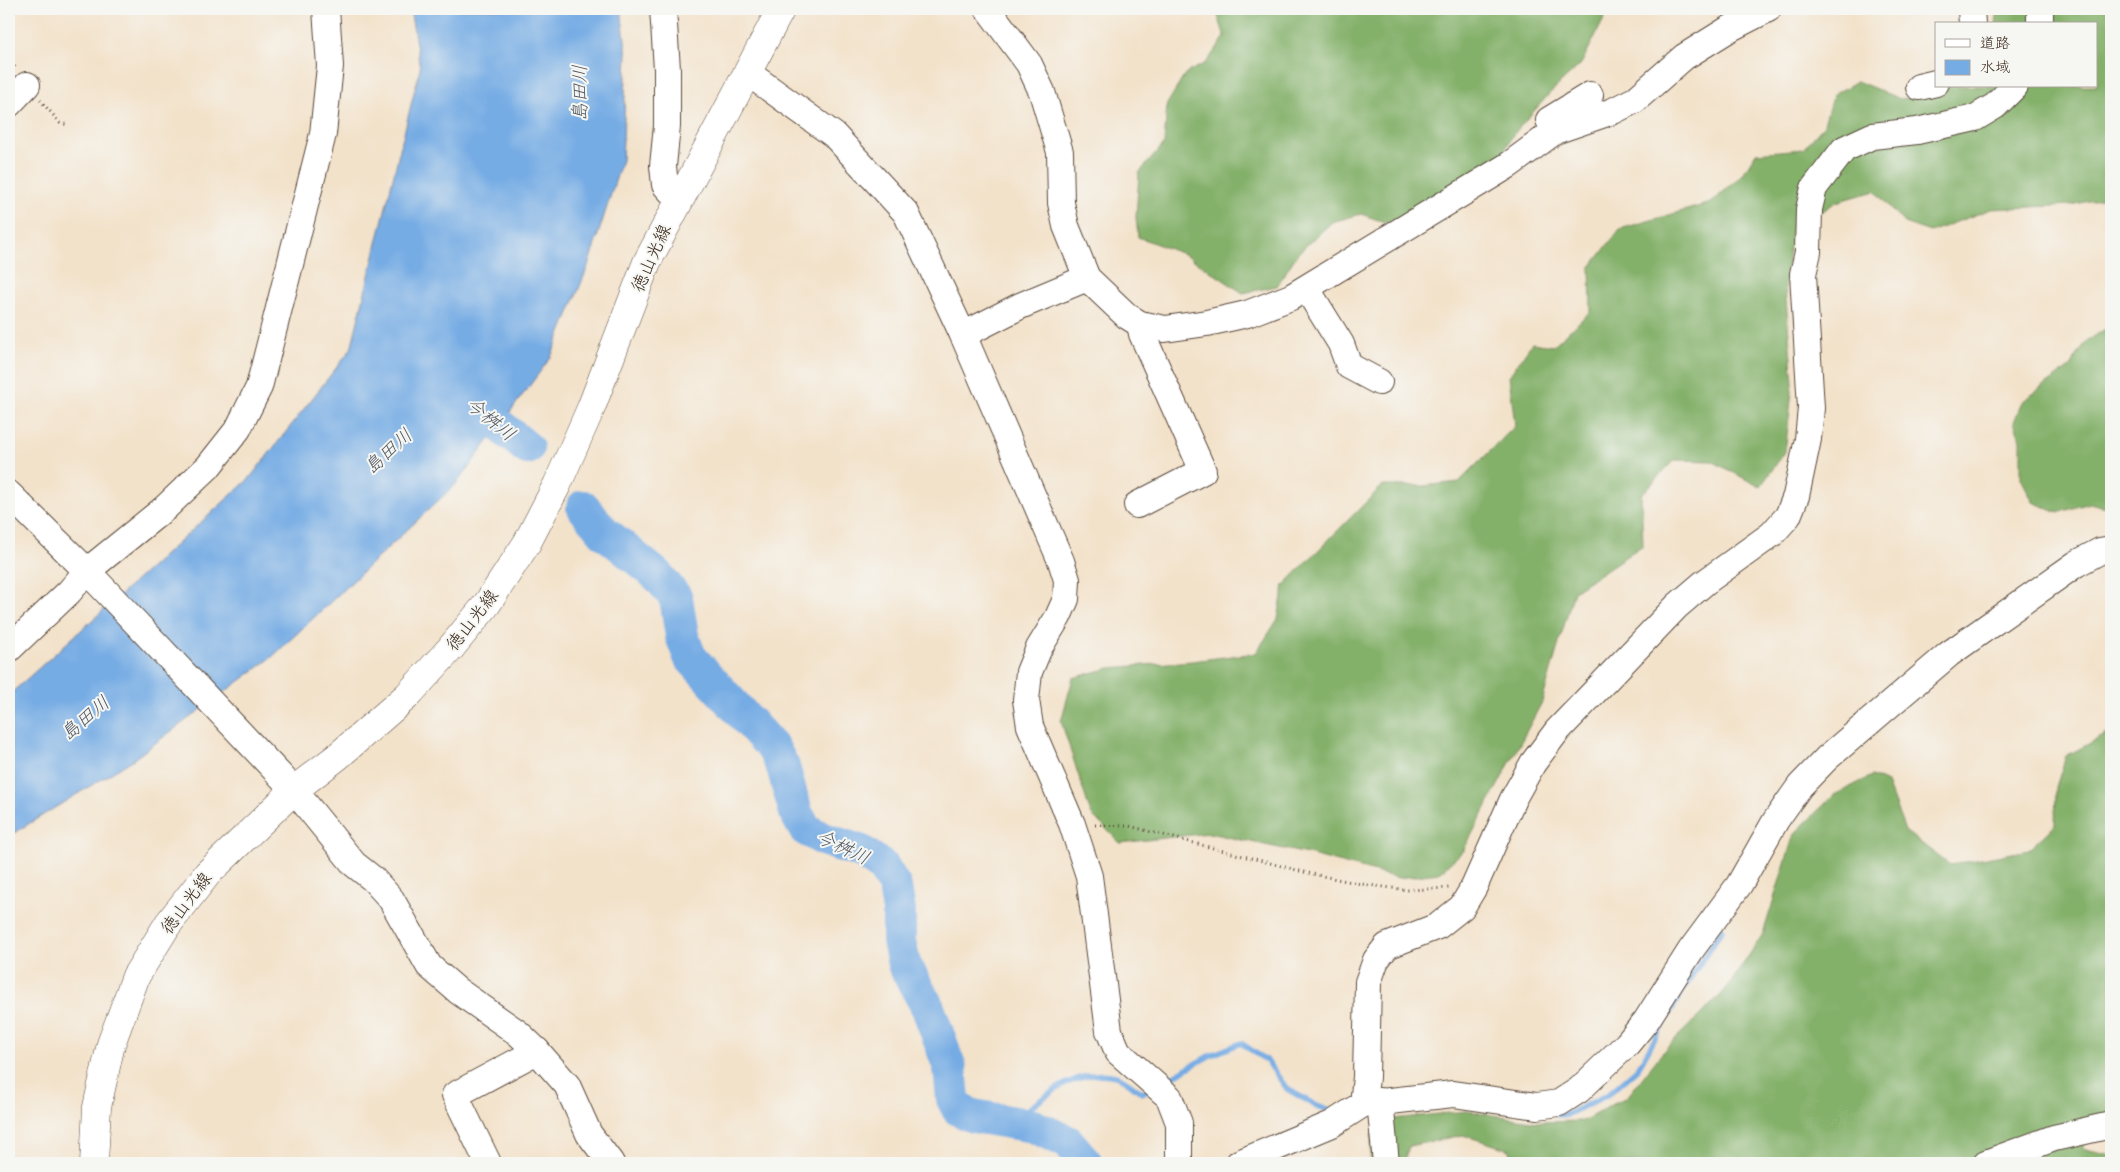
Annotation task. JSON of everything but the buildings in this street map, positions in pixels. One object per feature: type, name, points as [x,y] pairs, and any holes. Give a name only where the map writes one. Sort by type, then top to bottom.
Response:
[{"type":"main road","name":"徳山光線","points":[[94,1163],[97,1107],[111,1044],[136,976],[168,924],[208,873],[287,783],[337,757],[407,696],[450,649],[487,604],[527,543],[557,485],[587,417],[647,262],[678,199],[781,9]]},
{"type":"street","points":[[9,649],[69,592],[93,578],[208,467],[238,429],[260,387],[323,134],[330,66],[326,9]]},
{"type":"street","points":[[663,9],[667,68],[667,116],[663,166],[665,185],[678,199]]},
{"type":"street","points":[[988,9],[1029,64],[1042,92],[1060,152],[1061,203],[1066,226],[1087,278],[1127,316],[1140,324],[1165,329],[1207,323],[1247,314],[1307,289],[1384,238],[1509,165],[1555,131],[1613,111],[1635,100],[1684,57],[1729,29],[1768,9]]},
{"type":"street","points":[[1971,9],[1972,22]]},
{"type":"street","points":[[2040,9],[2040,22]]},
{"type":"street","points":[[748,73],[834,135],[906,214],[963,335],[1061,561],[1067,580],[1066,599],[1058,617],[1039,648],[1029,672],[1026,700],[1030,726],[1072,824],[1090,876],[1109,1030],[1118,1052],[1169,1097],[1179,1123],[1179,1163]]},
{"type":"street","points":[[9,104],[28,85]]},
{"type":"street","points":[[1386,1163],[1366,1077],[1368,982],[1376,960],[1386,946],[1438,926],[1462,908],[1474,887],[1513,799],[1533,763],[1557,731],[1677,606],[1704,583],[1772,534],[1788,516],[1796,496],[1808,439],[1811,408],[1803,274],[1808,252],[1809,209],[1814,188],[1844,149],[1872,136],[1917,131],[1975,118],[1995,106],[2013,88]]},
{"type":"street","points":[[1509,165],[1527,136],[1546,121],[1590,95]]},
{"type":"street","points":[[963,335],[1020,306],[1087,278]]},
{"type":"street","points":[[1307,289],[1341,344],[1349,366],[1379,382]]},
{"type":"street","points":[[1137,505],[1203,471],[1142,334],[1140,324]]},
{"type":"street","points":[[9,494],[93,578],[287,783],[354,864],[373,879],[391,899],[429,966],[458,991],[518,1033],[537,1051],[567,1085],[589,1134],[611,1163]]},
{"type":"street","points":[[1239,1163],[1332,1124],[1372,1102],[1453,1094],[1537,1106],[1558,1103],[1579,1090],[1627,1044],[1646,1021],[1691,950],[1738,885],[1776,820],[1800,786],[1827,758],[1949,654],[2076,564],[2100,551],[2111,549]]},
{"type":"street","points":[[488,1163],[455,1095],[537,1051]]},
{"type":"street","points":[[1986,1163],[2054,1138],[2111,1125]]},
{"type":"path","points":[[1072,824],[1129,826],[1308,873],[1361,884],[1407,890],[1474,887]]},
{"type":"green space","points":[[1219,9],[1612,9],[1608,11],[1581,64],[1550,93],[1512,136],[1498,163],[1425,206],[1387,223],[1361,214],[1332,222],[1298,253],[1277,286],[1243,293],[1186,255],[1138,237],[1136,217],[1139,173],[1164,144],[1167,104],[1186,73],[1206,63],[1225,37],[1218,16]]},
{"type":"green space","points":[[1998,9],[2111,9],[2111,196],[2072,205],[1991,209],[1930,232],[1904,223],[1875,191],[1836,202],[1791,231],[1785,287],[1793,383],[1785,452],[1760,487],[1712,461],[1674,460],[1641,495],[1643,545],[1574,591],[1542,702],[1463,851],[1439,873],[1398,878],[1312,855],[1209,833],[1120,843],[1091,814],[1061,721],[1073,678],[1110,668],[1256,653],[1278,619],[1284,585],[1382,486],[1424,486],[1459,482],[1515,426],[1509,376],[1532,343],[1553,346],[1591,311],[1590,268],[1620,229],[1711,203],[1743,174],[1756,153],[1803,149],[1823,127],[1833,95],[1857,81],[1900,99],[1943,91],[1947,88],[2098,88],[2098,22],[1996,22]]},
{"type":"green space","points":[[2111,325],[2111,508],[2089,503],[2058,513],[2033,502],[2021,478],[2021,440],[2014,422],[2022,402],[2071,366],[2086,342]]},
{"type":"green space","points":[[2111,732],[2111,1115],[2085,1123],[2083,1148],[2111,1155],[2111,1163],[1512,1163],[1510,1150],[1463,1135],[1409,1146],[1404,1163],[1379,1163],[1370,1159],[1372,1133],[1393,1119],[1466,1111],[1538,1122],[1583,1121],[1628,1096],[1666,1048],[1726,990],[1763,934],[1794,834],[1834,795],[1872,776],[1887,783],[1905,831],[1950,865],[2028,850],[2055,825],[2056,787],[2066,756]]},
{"type":"water","name":"島田川","points":[[410,9],[621,9],[627,55],[622,160],[587,269],[551,357],[457,483],[271,658],[131,761],[9,836],[9,695],[249,479],[351,349],[420,68]]},
{"type":"waterway","name":"今桝川","points":[[464,396],[527,448]]},
{"type":"waterway","name":"今桝川","points":[[583,507],[604,532],[658,576],[676,598],[682,636],[690,657],[773,748],[783,767],[796,813],[805,829],[823,839],[862,852],[883,867],[895,887],[899,911],[899,941],[904,964],[928,1008],[950,1068],[953,1099],[958,1109],[973,1116],[1033,1126],[1068,1142],[1086,1163]]},
{"type":"waterway","points":[[1557,1115],[1566,1115],[1607,1095],[1638,1068],[1683,990],[1722,929]]},
{"type":"waterway","points":[[1163,1082],[1209,1056],[1241,1043],[1267,1061],[1287,1089],[1315,1105],[1333,1112]]},
{"type":"waterway","points":[[1010,1124],[1046,1096],[1073,1081],[1087,1076],[1101,1074],[1116,1076],[1142,1093],[1150,1089]]}]
